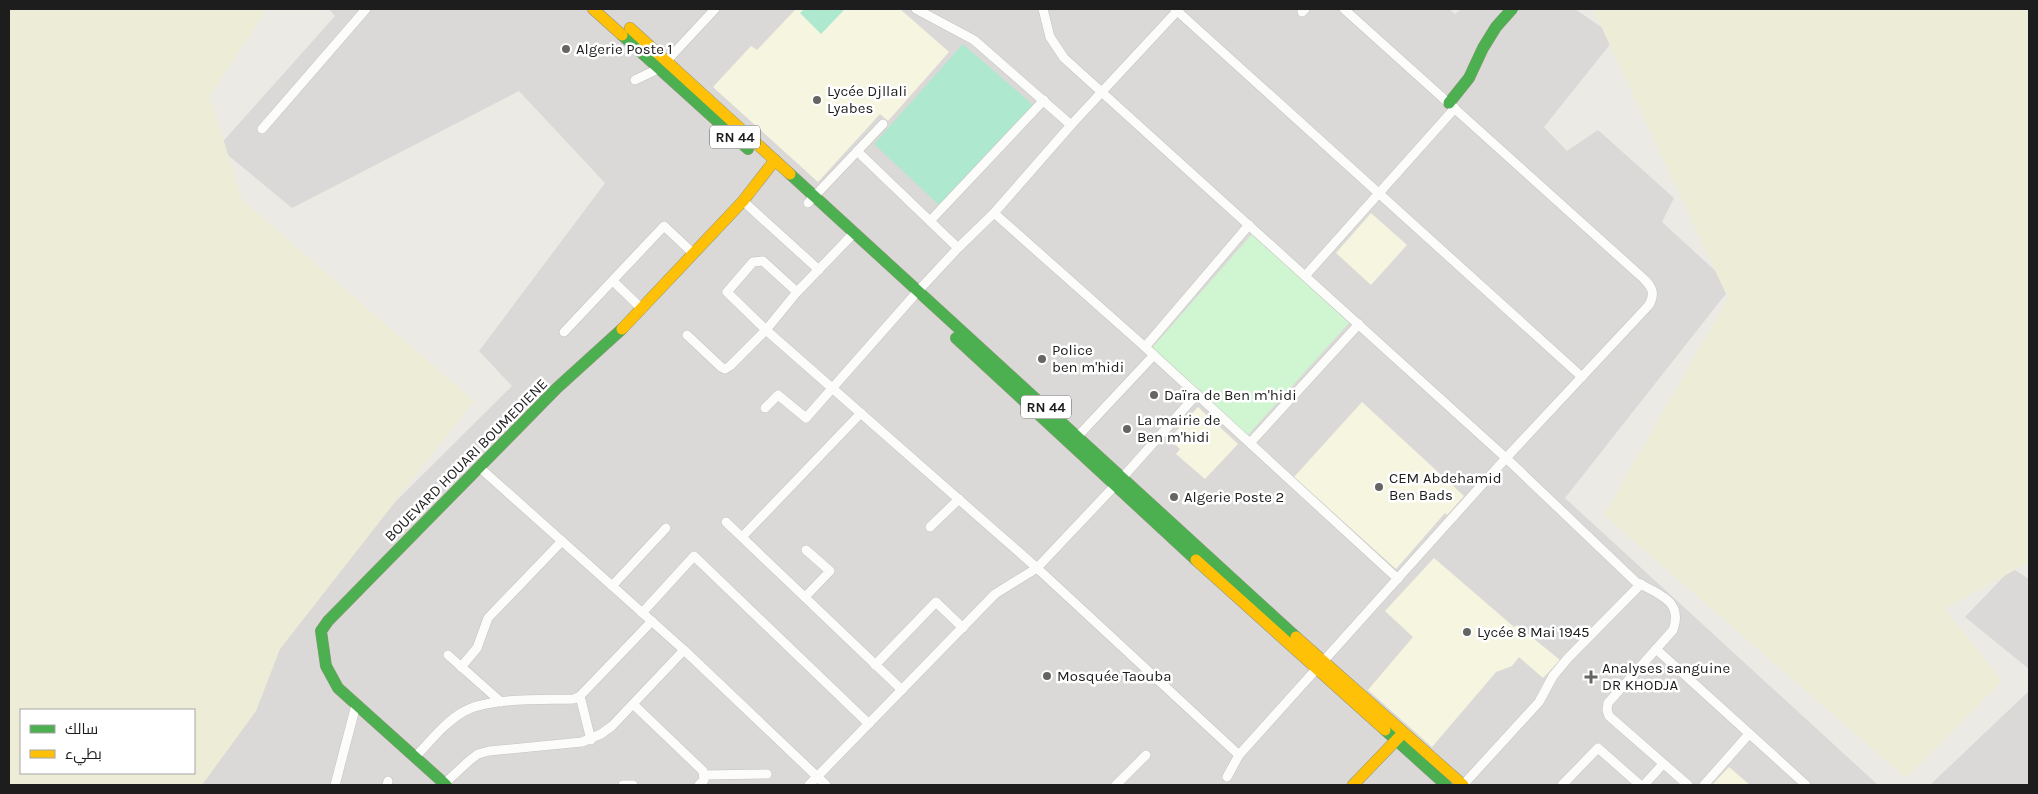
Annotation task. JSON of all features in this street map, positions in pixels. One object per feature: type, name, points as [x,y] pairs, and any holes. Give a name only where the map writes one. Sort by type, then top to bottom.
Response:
[{"type":"main road","name":"RN 44","points":[[592,9],[626,32],[852,236],[1399,736],[1446,785]]},
{"type":"main road","name":"RN 44","points":[[608,9],[626,32]]},
{"type":"main road","points":[[1452,106],[1469,78],[1482,48],[1496,27],[1512,9]]},
{"type":"main road","name":"BOUEVARD HOUARI BOUMEDIENE","points":[[445,785],[338,688],[326,666],[321,631],[557,388],[620,332],[743,201],[772,164]]},
{"type":"main road","name":"RN 44","points":[[915,294],[1078,436],[1119,482]]},
{"type":"main road","name":"RN 44","points":[[1399,736],[1463,785]]},
{"type":"main road","points":[[1353,785],[1399,736]]},
{"type":"street","points":[[262,129],[366,9]]},
{"type":"street","points":[[635,80],[663,65],[715,9]]},
{"type":"street","points":[[916,9],[974,40],[1071,125]]},
{"type":"street","points":[[1043,9],[1050,37],[1060,52],[1102,92],[1506,458],[1640,584],[1671,603],[1676,611],[1676,622],[1673,630],[1608,704],[1607,710],[1609,716],[1688,785]]},
{"type":"street","points":[[765,408],[778,395],[806,418],[915,294],[994,213],[1177,9],[1379,195],[1582,377]]},
{"type":"street","points":[[1227,777],[1240,755],[1506,458],[1649,305],[1653,297],[1651,286],[1344,9]]},
{"type":"street","points":[[930,221],[1044,100]]},
{"type":"street","points":[[1305,276],[1379,195],[1452,106]]},
{"type":"street","points":[[811,199],[883,124]]},
{"type":"street","points":[[857,151],[958,248]]},
{"type":"street","points":[[743,201],[819,270]]},
{"type":"street","points":[[994,213],[1145,346],[1398,579]]},
{"type":"street","points":[[1145,346],[1249,225]]},
{"type":"street","points":[[564,332],[664,226],[694,254]]},
{"type":"street","points":[[687,335],[720,367],[725,369],[730,366],[766,330],[797,292],[852,236]]},
{"type":"street","points":[[797,292],[763,261],[757,260],[752,262],[727,292],[766,330],[1037,568],[1240,755]]},
{"type":"street","points":[[613,281],[642,309]]},
{"type":"street","points":[[1250,443],[1358,324]]},
{"type":"street","points":[[1078,436],[1154,355]]},
{"type":"street","points":[[809,785],[995,594],[1037,568],[1119,482],[1197,394]]},
{"type":"street","points":[[742,537],[861,413]]},
{"type":"street","points":[[479,467],[684,650],[826,785]]},
{"type":"street","points":[[930,528],[959,499]]},
{"type":"street","points":[[726,522],[902,690]]},
{"type":"street","points":[[612,586],[666,528]]},
{"type":"street","points":[[461,667],[477,648],[488,618],[562,541]]},
{"type":"street","points":[[805,597],[830,571],[806,550]]},
{"type":"street","points":[[642,613],[694,556],[869,724]]},
{"type":"street","points":[[1463,785],[1538,702],[1553,676],[1568,658],[1640,584]]},
{"type":"street","points":[[875,665],[936,602],[963,628]]},
{"type":"street","points":[[415,757],[442,729],[462,712],[471,708],[501,702],[574,698],[580,696],[652,621]]},
{"type":"street","points":[[1656,649],[1806,785]]},
{"type":"street","points":[[445,785],[478,754],[489,751],[591,740],[612,726],[684,650]]},
{"type":"street","points":[[448,655],[501,702]]},
{"type":"street","points":[[580,696],[584,720],[591,740]]},
{"type":"street","points":[[633,704],[704,771],[705,776]]},
{"type":"street","points":[[335,785],[356,705]]},
{"type":"street","points":[[1704,785],[1749,734]]},
{"type":"street","points":[[1562,785],[1598,748],[1640,785]]},
{"type":"street","points":[[1116,785],[1146,755]]},
{"type":"street","points":[[1644,785],[1663,764]]},
{"type":"street","points":[[705,776],[767,774]]},
{"type":"street","points":[[699,785],[705,776]]},
{"type":"street","points":[[624,785],[632,785]]},
{"type":"shaded area","points":[[9,9],[267,9],[210,96],[242,200],[474,401],[280,649],[256,711],[202,785],[9,785]]},
{"type":"shaded area","points":[[329,9],[1449,9],[1455,14],[1461,9],[1575,9],[1616,37],[1544,127],[1567,151],[1598,130],[1674,198],[1662,222],[1732,286],[1565,498],[1878,785],[181,785],[195,774],[280,616],[512,386],[479,351],[605,183],[519,91],[292,208],[218,147],[335,16]]},
{"type":"shaded area","name":"Lycée Djllali Lyabes","points":[[796,9],[900,9],[949,52],[888,121],[880,114],[818,182],[713,87],[751,46],[757,50]]},
{"type":"shaded area","points":[[1593,9],[2029,9],[2029,562],[1945,609],[2002,681],[1906,778],[1604,515],[1728,298]]},
{"type":"shaded area","points":[[1371,213],[1407,245],[1371,285],[1336,253]]},
{"type":"shaded area","name":"CEM Abdehamid Ben Bads","points":[[1362,402],[1464,496],[1447,515],[1445,513],[1396,569],[1294,477]]},
{"type":"shaded area","points":[[1198,407],[1238,444],[1205,479],[1176,454],[1180,449],[1169,439]]},
{"type":"shaded area","name":"Lycée 8 Mai 1945","points":[[1434,558],[1514,627],[1517,625],[1560,660],[1543,678],[1519,657],[1512,666],[1496,672],[1432,747],[1368,690],[1413,637],[1385,611]]},
{"type":"shaded area","points":[[2012,568],[2029,579],[2029,669],[1965,617]]},
{"type":"shaded area","points":[[2029,691],[2029,785],[1930,785]]},
{"type":"shaded area","points":[[1729,767],[1750,785],[1712,785]]},
{"type":"green space","points":[[804,9],[845,9],[821,34],[800,13]]},
{"type":"green space","points":[[963,44],[1033,105],[941,207],[874,144]]},
{"type":"green space","points":[[1252,234],[1349,323],[1247,436],[1152,348]]},
{"type":"traffic: fast","points":[[1449,103],[1469,78],[1483,48],[1496,27],[1512,9]]},
{"type":"traffic: fast","points":[[622,35],[748,149]]},
{"type":"traffic: fast","points":[[790,174],[1296,637]]},
{"type":"traffic: fast","points":[[446,785],[338,688],[326,666],[321,631],[328,621],[557,388],[622,329]]},
{"type":"traffic: fast","points":[[956,338],[1196,560]]},
{"type":"traffic: fast","points":[[1385,730],[1446,785]]},
{"type":"traffic: slow","points":[[593,9],[622,35]]},
{"type":"traffic: slow","points":[[630,28],[790,174]]},
{"type":"traffic: slow","points":[[622,329],[743,201],[775,160]]},
{"type":"traffic: slow","points":[[1196,560],[1385,730]]},
{"type":"traffic: slow","points":[[1296,637],[1463,785]]},
{"type":"traffic: slow","points":[[1353,785],[1403,733]]},
{"type":"place","name":"Algerie Poste 1","points":[[566,49]]},
{"type":"place","name":"Lycée Djllali Lyabes","points":[[817,100]]},
{"type":"place","name":"Police ben m'hidi","points":[[1042,359]]},
{"type":"place","name":"Daïra de Ben m'hidi","points":[[1154,395]]},
{"type":"place","name":"La mairie de Ben m'hidi","points":[[1127,429]]},
{"type":"place","name":"CEM Abdehamid Ben Bads","points":[[1379,487]]},
{"type":"place","name":"Algerie Poste 2","points":[[1174,497]]},
{"type":"place","name":"Lycée 8 Mai 1945","points":[[1467,632]]},
{"type":"place","name":"Mosquée Taouba","points":[[1047,676]]},
{"type":"place","name":"Analyses sanguine DR KHODJA","points":[[1591,677]]}]
